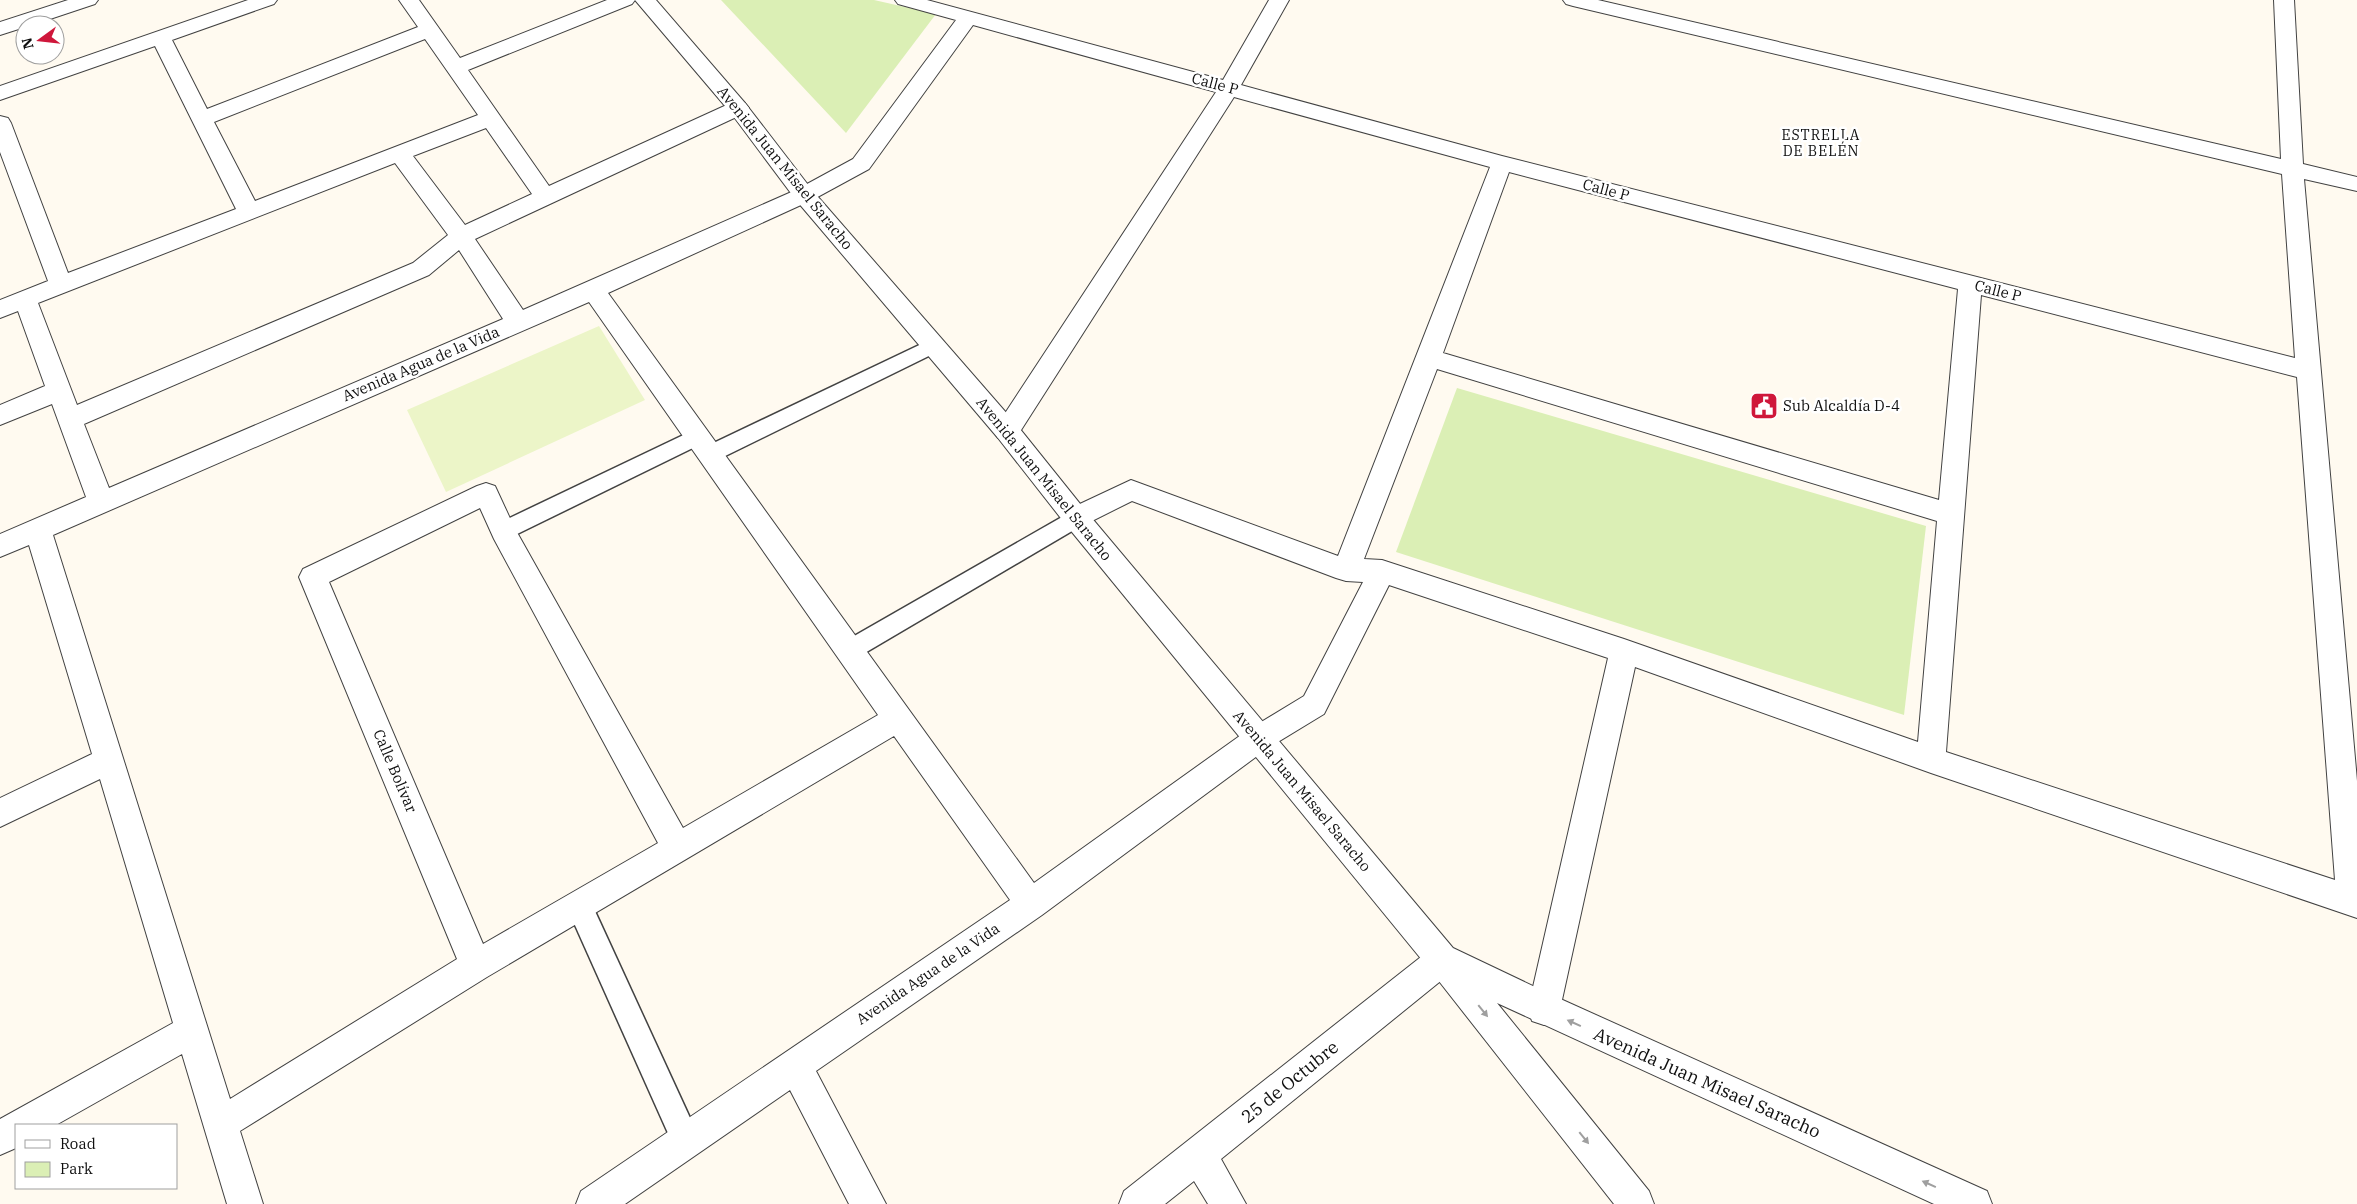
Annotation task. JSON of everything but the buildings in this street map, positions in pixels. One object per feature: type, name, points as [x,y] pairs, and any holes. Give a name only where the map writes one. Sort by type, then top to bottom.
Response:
[{"type":"street","points":[[0,29],[88,0]]},
{"type":"street","points":[[0,93],[266,0]]},
{"type":"street","points":[[409,0],[545,197]]},
{"type":"street","points":[[456,67],[626,0]]},
{"type":"street","name":"Avenida Juan Misael Saracho","points":[[645,0],[738,108],[804,195],[1007,431],[1076,518],[1442,960],[1636,1204]]},
{"type":"street","name":"Calle P","points":[[905,0],[1502,163],[2309,371]]},
{"type":"street","points":[[1007,431],[1229,88],[1279,0]]},
{"type":"street","points":[[1573,0],[2357,184]]},
{"type":"street","points":[[1076,518],[1131,490],[1346,570],[1382,571],[1624,651],[1931,760],[2355,903],[2279,2]]},
{"type":"street","name":"Avenida Agua de la Vida","points":[[0,546],[593,290],[804,195],[861,164],[968,17]]},
{"type":"street","points":[[201,119],[430,30]]},
{"type":"street","points":[[160,37],[249,212]]},
{"type":"street","points":[[70,419],[421,270],[460,236],[738,108]]},
{"type":"street","points":[[0,308],[491,118]]},
{"type":"street","points":[[0,123],[61,285]]},
{"type":"street","points":[[400,154],[460,236],[518,322]]},
{"type":"street","points":[[1346,570],[1429,358],[1502,163]]},
{"type":"street","points":[[1931,760],[1970,284]]},
{"type":"street","points":[[593,290],[1031,904]]},
{"type":"street","points":[[25,299],[101,502]]},
{"type":"street","points":[[1429,358],[1951,514]]},
{"type":"street","points":[[0,415],[59,391]]},
{"type":"street","name":"Calle Bolívar","points":[[476,966],[313,577],[486,493],[504,531]]},
{"type":"street","points":[[38,530],[245,1204]]},
{"type":"street","points":[[504,531],[678,849]]},
{"type":"street","name":"Avenida Agua de la Vida","points":[[594,1204],[1031,904],[1258,739],[1314,705],[1382,571]]},
{"type":"street","points":[[1544,1009],[1624,651]]},
{"type":"street","points":[[220,1124],[476,966],[899,718]]},
{"type":"street","points":[[0,813],[109,760]]},
{"type":"street","name":"Avenida Juan Misael Saracho","points":[[1442,960],[1544,1009],[1974,1204]]},
{"type":"street","name":"25 de Octubre","points":[[1138,1204],[1442,960]]},
{"type":"street","points":[[25,1124],[192,1030]]},
{"type":"street","points":[[795,1065],[868,1204]]},
{"type":"street","points":[[0,1138],[15,1130]]},
{"type":"street","points":[[1199,1156],[1228,1204]]},
{"type":"lane","points":[[504,531],[934,345]]},
{"type":"lane","points":[[850,650],[1076,518]]},
{"type":"lane","points":[[580,905],[686,1140]]},
{"type":"green space","points":[[721,0],[874,0],[936,14],[846,133]]},
{"type":"green space","points":[[599,326],[645,400],[446,492],[407,410]]},
{"type":"green space","points":[[1457,388],[1926,526],[1904,715],[1396,552]]},
{"type":"place","name":"Sub Alcaldía D-4","points":[[1764,406]]},
{"type":"district","name":"ESTRELLA DE BELÉN","points":[[1821,144]]}]
